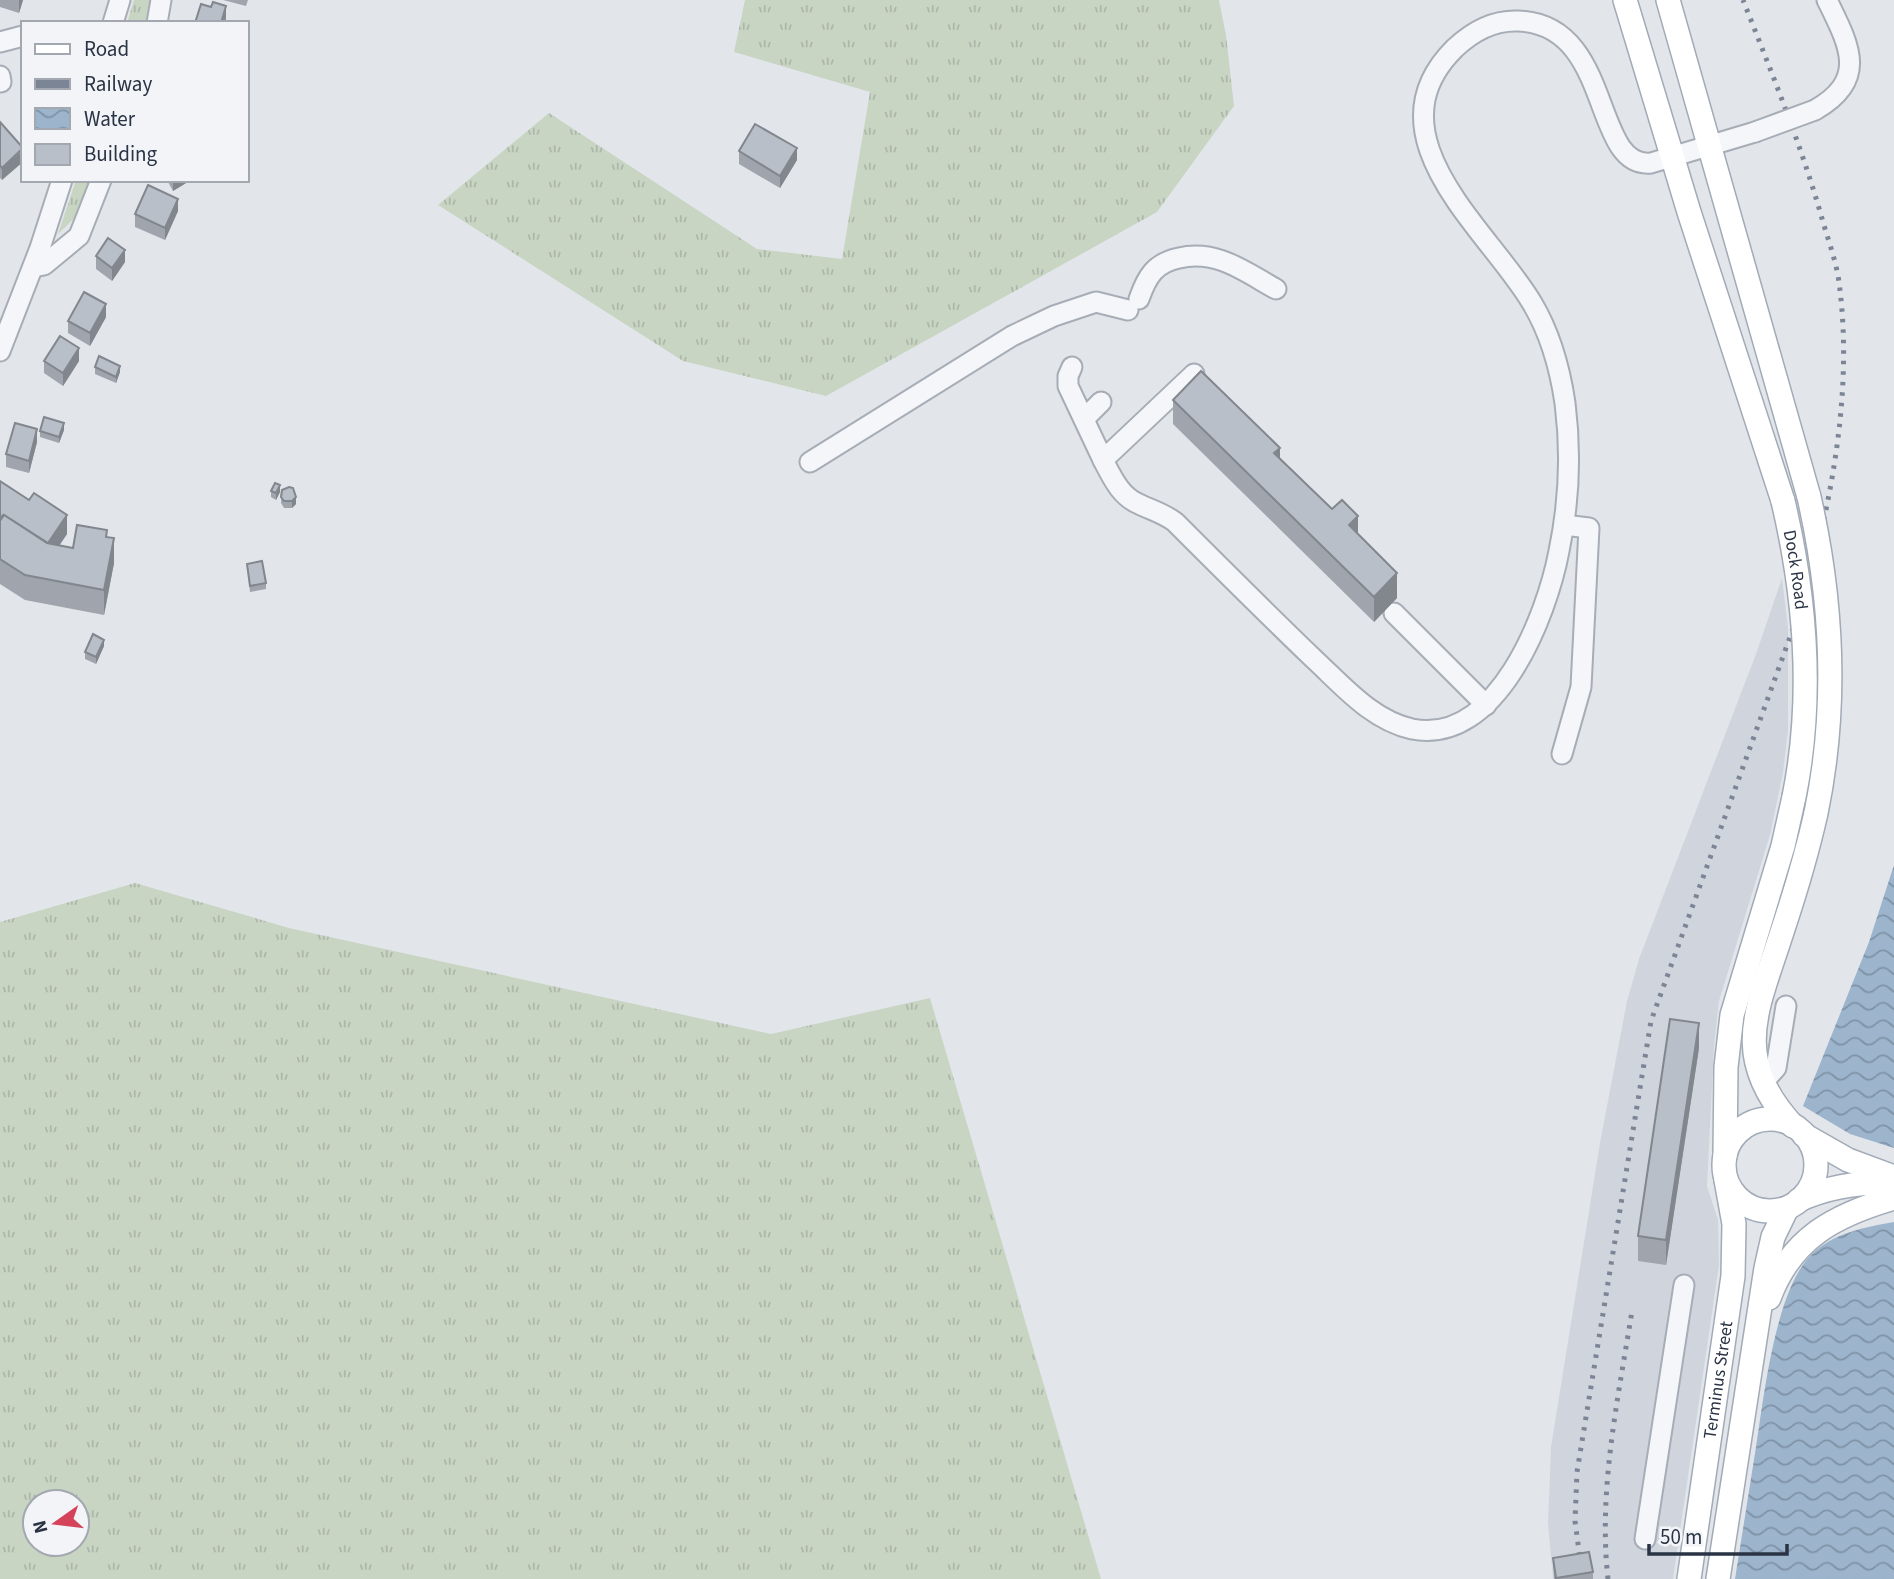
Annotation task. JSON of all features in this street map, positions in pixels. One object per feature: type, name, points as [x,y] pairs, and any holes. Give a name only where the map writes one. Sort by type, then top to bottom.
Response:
[{"type":"main road","name":"Dock Road","points":[[1625,0],[1709,276],[1757,415],[1783,501],[1800,585],[1806,663],[1803,739],[1783,846],[1732,1016],[1726,1077],[1726,1145]]},
{"type":"main road","name":"Dock Road","points":[[1668,0],[1809,497],[1823,561],[1831,652],[1829,737],[1816,813],[1802,869],[1754,1025],[1755,1060],[1763,1082],[1792,1124]]},
{"type":"main road","points":[[1894,1177],[1848,1160],[1792,1124],[1779,1120],[1752,1123],[1726,1145],[1726,1180],[1735,1195],[1745,1204],[1767,1211],[1835,1187],[1867,1183],[1894,1184]]},
{"type":"main road","points":[[1792,1124],[1813,1150],[1815,1174],[1810,1188],[1793,1204]]},
{"type":"main road","name":"Terminus Street","points":[[1689,1579],[1728,1318],[1734,1258],[1734,1224],[1726,1180]]},
{"type":"main road","points":[[1754,1348],[1772,1289],[1793,1252],[1835,1220],[1869,1205],[1894,1198]]},
{"type":"main road","name":"Terminus Street","points":[[1718,1579],[1770,1251],[1778,1225],[1793,1204]]},
{"type":"street","points":[[114,21],[120,0]]},
{"type":"street","points":[[157,21],[161,0]]},
{"type":"street","points":[[1072,367],[1068,386],[1103,460],[1126,496],[1175,522],[1370,710],[1398,724],[1426,730],[1461,722],[1486,705],[1510,672],[1534,629],[1552,580],[1564,525],[1567,427],[1565,403],[1555,359],[1532,302],[1458,204],[1434,161],[1428,146],[1423,115],[1428,88],[1450,53],[1468,36],[1498,23],[1531,22],[1568,41],[1584,61],[1612,134],[1629,157],[1642,164],[1755,132],[1815,110],[1839,93],[1848,75],[1850,58],[1847,42],[1827,0]]},
{"type":"street","points":[[0,42],[21,37]]},
{"type":"street","points":[[0,351],[33,267],[61,182]]},
{"type":"street","points":[[33,267],[44,265],[79,236],[100,182]]},
{"type":"street","points":[[810,461],[1012,336],[1054,316],[1096,302],[1134,304],[1148,275],[1157,266],[1170,260],[1199,254],[1227,261],[1276,289]]},
{"type":"street","points":[[1103,460],[1194,374]]},
{"type":"street","points":[[1084,419],[1101,402]]},
{"type":"street","points":[[1562,754],[1581,687],[1589,528],[1564,525]]},
{"type":"street","points":[[1394,613],[1486,705]]},
{"type":"street","points":[[1763,1082],[1776,1068],[1786,1006]]},
{"type":"street","points":[[1645,1539],[1684,1284]]},
{"type":"shaded area","points":[[1782,578],[1788,628],[1788,730],[1783,773],[1770,835],[1719,1001],[1707,1186],[1718,1220],[1719,1265],[1673,1579],[1553,1579],[1548,1523],[1551,1447],[1600,1143],[1627,1001],[1639,959],[1756,654]]},
{"type":"green space","points":[[134,0],[151,0],[146,21],[128,21]]},
{"type":"green space","points":[[745,0],[1219,0],[1234,106],[1157,212],[826,396],[683,361],[438,205],[549,113],[757,249],[842,259],[870,92],[734,52]]},
{"type":"green space","points":[[75,182],[93,182],[83,210],[58,234]]},
{"type":"green space","points":[[135,883],[289,928],[771,1034],[930,998],[1101,1579],[0,1579],[0,922]]},
{"type":"water","points":[[1894,865],[1894,1148],[1850,1134],[1803,1106],[1869,942]]},
{"type":"water","points":[[1894,1222],[1894,1579],[1735,1579],[1767,1374],[1788,1293],[1799,1272],[1820,1247],[1850,1232]]},
{"type":"building","points":[[213,2],[226,6],[222,21],[196,21],[201,4],[211,7]]},
{"type":"building","points":[[0,122],[21,146],[21,150],[2,168]]},
{"type":"building","points":[[755,124],[797,148],[780,176],[739,151]]},
{"type":"building","points":[[148,185],[178,199],[165,228],[135,214]]},
{"type":"building","points":[[108,238],[125,250],[112,268],[96,256]]},
{"type":"building","points":[[84,292],[106,304],[90,333],[68,321]]},
{"type":"building","points":[[60,336],[79,348],[63,373],[44,361]]},
{"type":"building","points":[[99,356],[120,366],[116,377],[95,367]]},
{"type":"building","points":[[1201,371],[1280,448],[1274,453],[1332,509],[1342,500],[1358,516],[1349,525],[1397,573],[1374,597],[1173,400]]},
{"type":"building","points":[[44,417],[64,423],[59,437],[40,431]]},
{"type":"building","points":[[15,423],[37,429],[29,461],[6,454]]},
{"type":"building","points":[[0,481],[29,500],[34,493],[67,515],[48,543],[4,515],[0,519]]},
{"type":"building","points":[[275,483],[280,485],[276,493],[271,491]]},
{"type":"building","points":[[293,488],[296,497],[292,501],[284,501],[281,497],[282,490]]},
{"type":"building","points":[[4,515],[47,543],[73,548],[77,525],[107,530],[106,537],[114,538],[104,590],[25,575],[0,559],[0,521]]},
{"type":"building","points":[[262,561],[266,583],[250,586],[247,564]]},
{"type":"building","points":[[93,634],[104,640],[96,657],[85,652]]},
{"type":"building","points":[[1670,1019],[1699,1023],[1666,1240],[1638,1236]]},
{"type":"building","points":[[1589,1552],[1593,1572],[1556,1578],[1553,1558]]},
{"type":"railway","points":[[1581,1566],[1575,1521],[1577,1472],[1651,1021],[1806,593],[1825,517],[1838,439],[1844,360],[1838,274],[1804,161],[1743,0]]},
{"type":"railway","points":[[1608,1579],[1608,1478],[1632,1311]]}]
